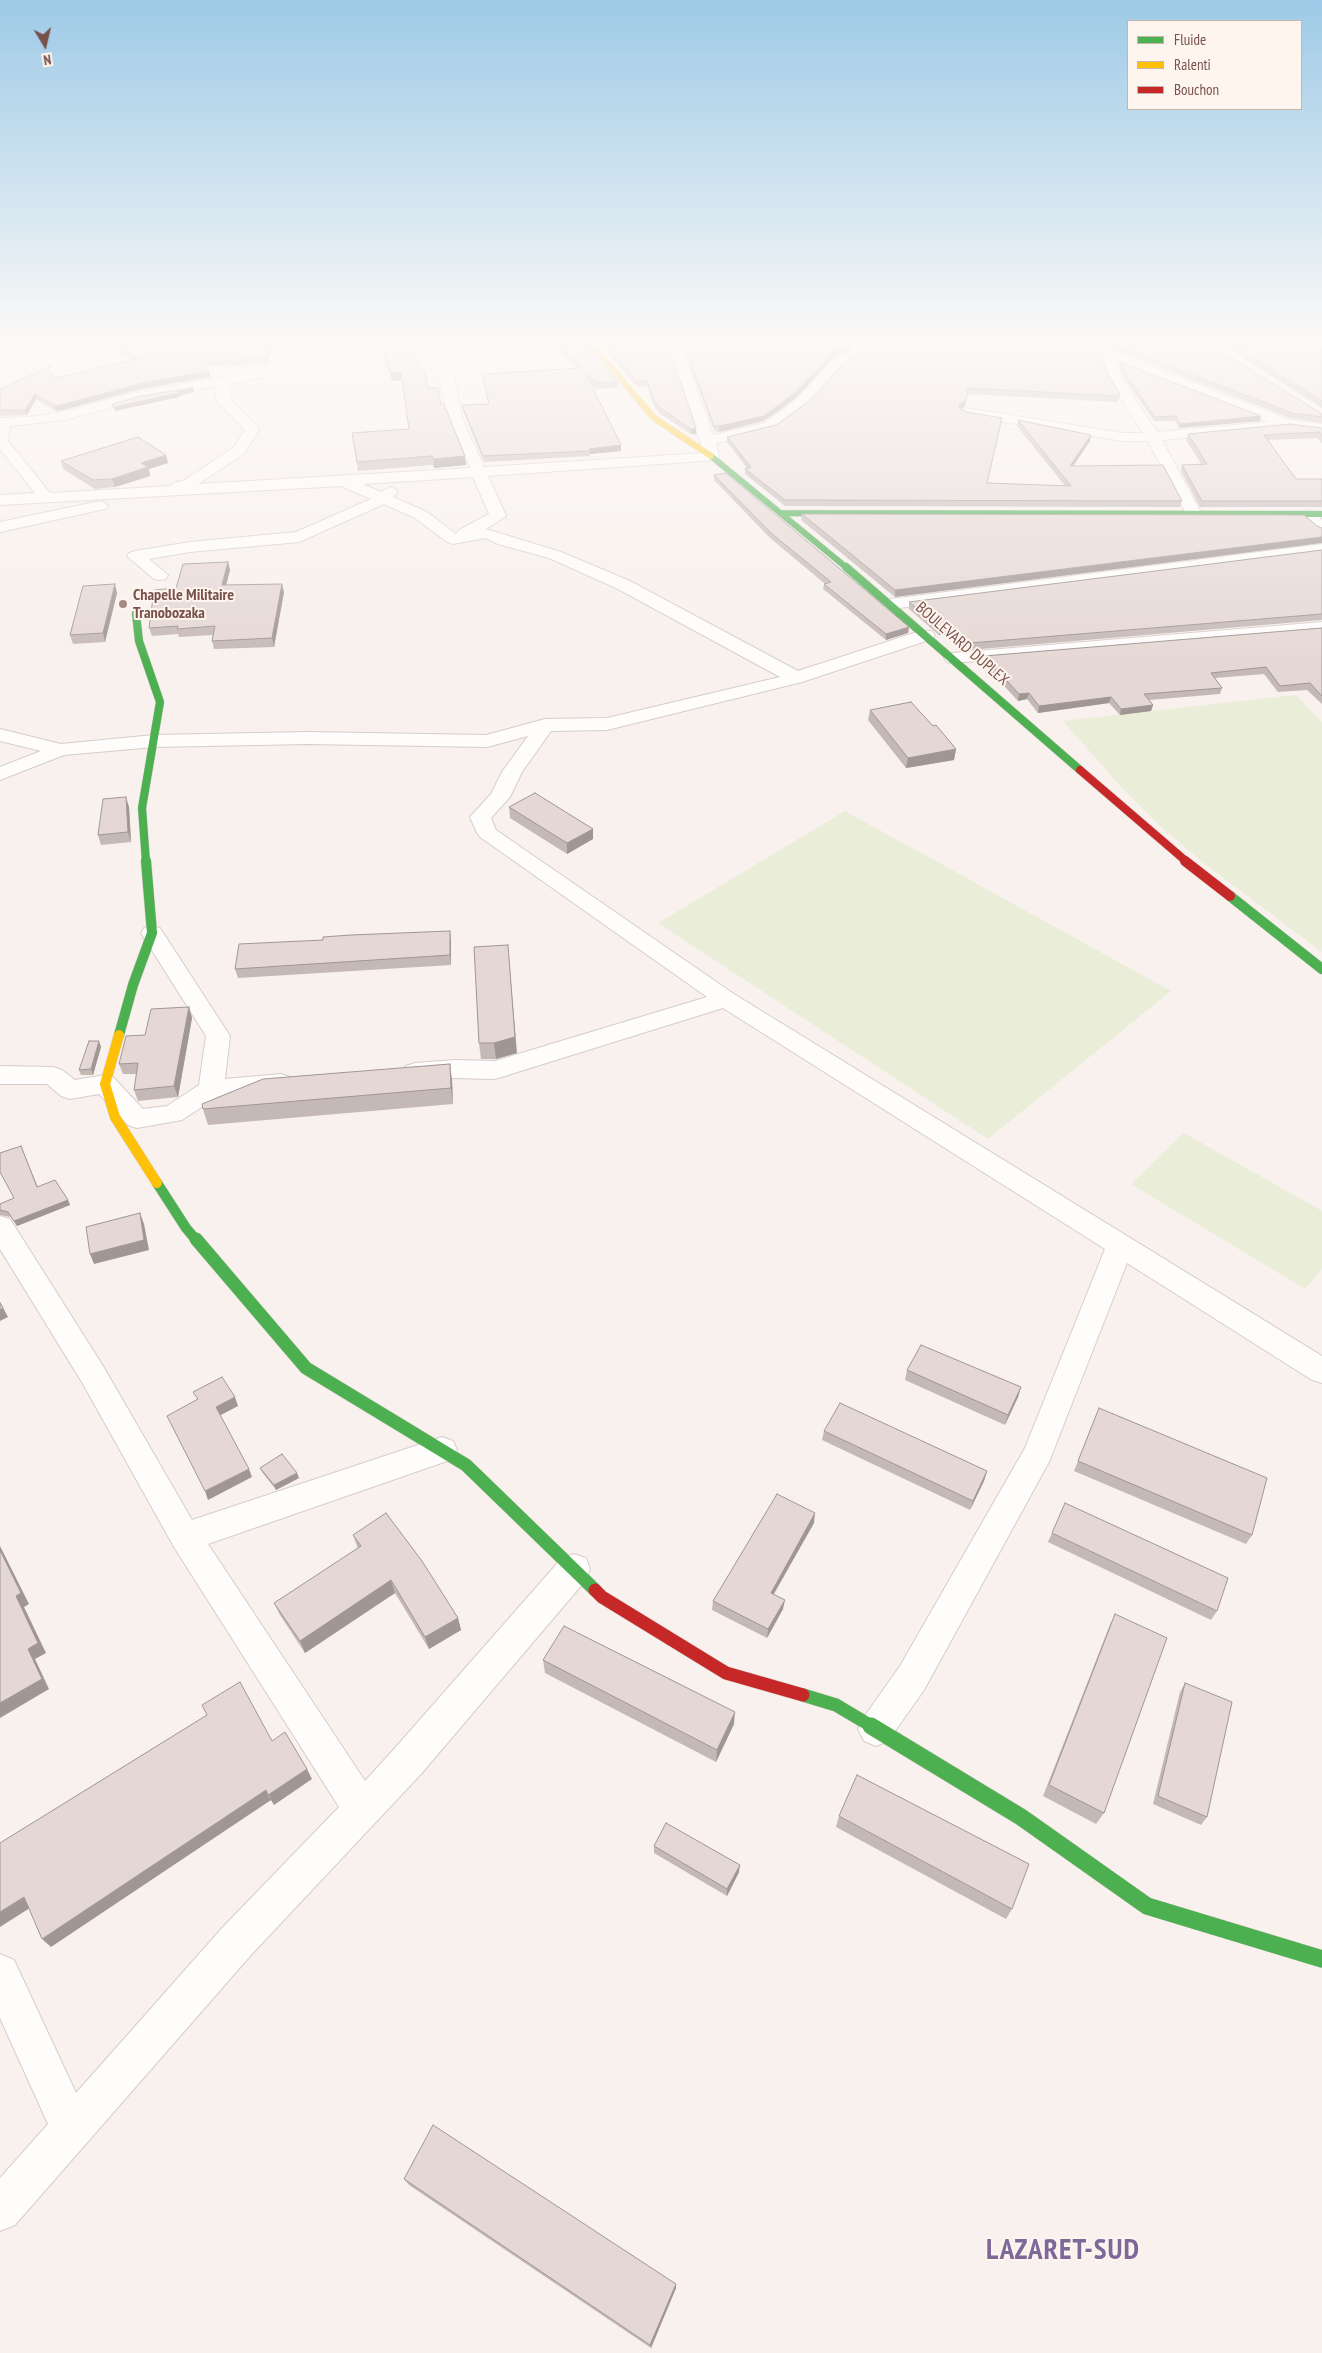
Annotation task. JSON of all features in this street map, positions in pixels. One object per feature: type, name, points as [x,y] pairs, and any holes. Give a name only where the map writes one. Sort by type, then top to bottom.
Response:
[{"type":"street","points":[[8,449],[46,496]]},
{"type":"street","points":[[0,527],[40,520],[190,483],[241,449]]},
{"type":"street","points":[[453,539],[498,516],[469,449]]},
{"type":"street","name":"BOULEVARD DUPLEX","points":[[700,449],[891,604],[1190,865],[1322,969]]},
{"type":"street","points":[[0,500],[342,481],[712,457],[710,449]]},
{"type":"street","points":[[1159,449],[1194,514]]},
{"type":"street","points":[[342,481],[421,515],[453,539],[488,533],[504,541],[555,555],[624,585],[796,678]]},
{"type":"street","points":[[160,576],[135,556],[190,547],[300,537],[383,499],[396,486]]},
{"type":"street","points":[[780,513],[1314,515],[1322,528]]},
{"type":"street","points":[[891,604],[1322,549]]},
{"type":"street","points":[[136,614],[139,641],[160,702],[142,808],[152,933],[133,985],[105,1084],[115,1117],[186,1228],[306,1368],[466,1465],[602,1597],[726,1673],[836,1705],[1020,1817],[1147,1906],[1322,1959]]},
{"type":"street","points":[[953,658],[1318,630]]},
{"type":"street","points":[[0,774],[61,750],[154,741],[308,738],[487,741],[545,725],[607,724],[796,678],[926,635]]},
{"type":"street","points":[[545,725],[512,772],[500,797],[480,817],[487,833],[726,999],[1322,1371]]},
{"type":"street","points":[[0,735],[61,750]]},
{"type":"street","points":[[152,933],[218,1036],[211,1089]]},
{"type":"street","points":[[397,1074],[456,1069],[495,1070],[726,999]]},
{"type":"street","points":[[0,1075],[53,1076],[70,1090],[105,1084]]},
{"type":"street","points":[[105,1084],[137,1119],[174,1114],[211,1089],[299,1082]]},
{"type":"street","points":[[0,1226],[93,1375],[185,1537],[362,1809]]},
{"type":"street","points":[[876,1728],[912,1678],[1038,1453],[1120,1246]]},
{"type":"street","points":[[185,1537],[442,1450]]},
{"type":"street","points":[[0,2210],[237,1941],[408,1761],[574,1569]]},
{"type":"street","points":[[0,1974],[71,2128]]},
{"type":"green space","points":[[1296,695],[1322,722],[1322,952],[1205,864],[1160,826],[1122,788],[1063,721]]},
{"type":"green space","points":[[845,811],[1171,991],[988,1139],[658,923]]},
{"type":"green space","points":[[1184,1133],[1322,1211],[1322,1269],[1305,1289],[1131,1184]]},
{"type":"building","points":[[100,449],[156,449],[166,455],[141,463],[148,467],[112,479],[93,480],[61,461]]},
{"type":"building","points":[[355,449],[462,449],[465,456],[433,459],[432,456],[357,462]]},
{"type":"building","points":[[480,449],[591,449],[590,451],[483,456]]},
{"type":"building","points":[[736,449],[995,449],[987,483],[1071,486],[1041,449],[1082,449],[1070,466],[1163,465],[1182,501],[785,500],[745,469],[751,467]]},
{"type":"building","points":[[1197,449],[1274,449],[1296,479],[1322,479],[1322,501],[1202,501],[1182,465],[1207,464]]},
{"type":"building","points":[[726,473],[909,627],[886,634],[824,584],[831,582],[771,533],[714,475]]},
{"type":"building","points":[[802,514],[1304,515],[1322,528],[1322,537],[895,590]]},
{"type":"building","points":[[1322,550],[1322,614],[970,643],[950,626],[940,628],[909,602]]},
{"type":"building","points":[[228,562],[222,585],[282,584],[272,638],[212,641],[215,626],[177,629],[178,626],[149,628],[154,590],[176,588],[183,564]]},
{"type":"building","points":[[115,584],[103,633],[70,635],[83,586]]},
{"type":"building","points":[[1322,628],[1322,696],[1310,683],[1280,686],[1266,667],[1211,673],[1222,688],[1144,694],[1153,705],[1121,709],[1111,697],[1039,706],[1029,693],[1019,694],[984,656]]},
{"type":"building","points":[[911,702],[933,726],[936,725],[956,749],[908,758],[870,710]]},
{"type":"building","points":[[535,793],[593,829],[567,843],[509,807]]},
{"type":"building","points":[[126,797],[128,832],[98,835],[103,799]]},
{"type":"building","points":[[450,931],[450,955],[235,969],[239,944],[323,940],[323,937],[351,935]]},
{"type":"building","points":[[508,945],[515,1037],[494,1043],[479,1043],[474,947]]},
{"type":"building","points":[[189,1007],[174,1086],[134,1090],[138,1063],[119,1064],[126,1036],[145,1035],[151,1009]]},
{"type":"building","points":[[89,1041],[99,1041],[91,1069],[79,1070]]},
{"type":"building","points":[[450,1064],[451,1088],[203,1109],[202,1104],[263,1079]]},
{"type":"building","points":[[21,1146],[37,1187],[55,1180],[68,1200],[14,1221],[8,1212],[0,1210],[0,1204],[14,1198],[0,1172],[0,1153]]},
{"type":"building","points":[[140,1213],[144,1240],[90,1254],[86,1227]]},
{"type":"building","points":[[921,1345],[1021,1387],[1008,1415],[907,1370]]},
{"type":"building","points":[[222,1377],[235,1397],[216,1407],[249,1469],[205,1491],[167,1416],[198,1399],[193,1392]]},
{"type":"building","points":[[840,1403],[987,1471],[973,1501],[824,1431]]},
{"type":"building","points":[[1099,1408],[1267,1478],[1252,1535],[1078,1461]]},
{"type":"building","points":[[282,1454],[297,1473],[274,1485],[260,1468]]},
{"type":"building","points":[[777,1494],[815,1513],[771,1593],[785,1600],[768,1629],[713,1601]]},
{"type":"building","points":[[1065,1503],[1228,1578],[1217,1611],[1052,1533]]},
{"type":"building","points":[[386,1513],[422,1561],[458,1618],[425,1637],[391,1580],[300,1641],[274,1603],[361,1546],[353,1535]]},
{"type":"building","points":[[0,1550],[21,1593],[16,1596],[38,1643],[28,1649],[42,1679],[0,1703]]},
{"type":"building","points":[[1115,1614],[1167,1638],[1104,1813],[1049,1785]]},
{"type":"building","points":[[564,1626],[735,1712],[717,1750],[543,1660]]},
{"type":"building","points":[[240,1682],[272,1741],[285,1732],[307,1769],[268,1795],[266,1790],[42,1939],[24,1897],[0,1912],[0,1843],[207,1715],[202,1705]]},
{"type":"building","points":[[1185,1683],[1232,1702],[1207,1817],[1158,1796]]},
{"type":"building","points":[[857,1775],[1029,1864],[1012,1909],[839,1816]]},
{"type":"building","points":[[666,1823],[740,1865],[727,1889],[654,1846]]},
{"type":"building","points":[[433,2125],[676,2284],[650,2345],[404,2179]]},
{"type":"traffic: fast","points":[[711,456],[857,576],[1080,770]]},
{"type":"traffic: fast","points":[[780,513],[1322,514]]},
{"type":"traffic: fast","points":[[119,1035],[133,985],[152,933],[142,808],[160,702],[139,641],[136,614]]},
{"type":"traffic: fast","points":[[1230,896],[1322,969]]},
{"type":"traffic: fast","points":[[157,1183],[186,1228],[306,1368],[466,1465],[595,1590]]},
{"type":"traffic: fast","points":[[803,1695],[836,1705],[1021,1817],[1147,1906],[1322,1959]]},
{"type":"traffic: slow","points":[[700,449],[711,456]]},
{"type":"traffic: slow","points":[[119,1035],[105,1084],[115,1117],[157,1183]]},
{"type":"traffic: jam","points":[[1080,770],[1190,865],[1230,896]]},
{"type":"traffic: jam","points":[[595,1590],[602,1597],[726,1673],[803,1695]]},
{"type":"place","name":"Chapelle Militaire Tranobozaka","points":[[123,604]]},
{"type":"district","name":"LAZARET-SUD","points":[[1063,2251]]}]
